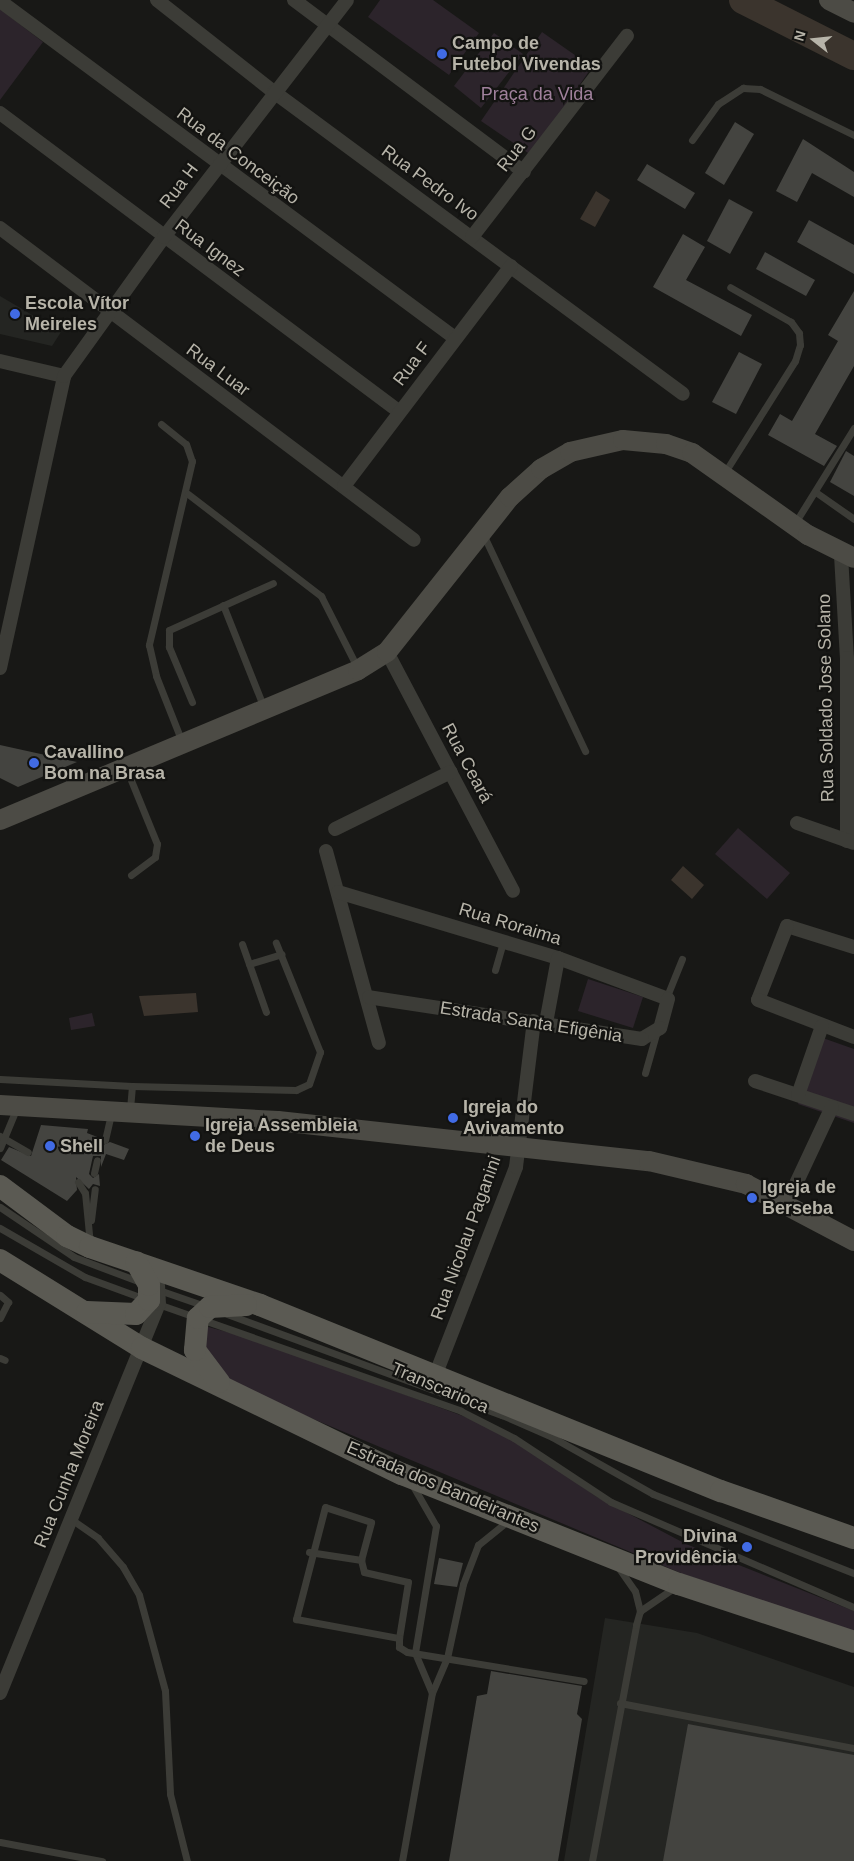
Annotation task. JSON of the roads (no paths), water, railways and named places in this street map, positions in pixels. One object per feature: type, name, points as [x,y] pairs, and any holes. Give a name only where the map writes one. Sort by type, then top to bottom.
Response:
[{"type":"main road","points":[[829,0],[854,13]]},
{"type":"main road","points":[[0,820],[358,670],[387,652],[482,532],[541,469],[570,452],[607,442],[666,444],[725,472],[794,526],[847,556]]},
{"type":"main road","points":[[8,1106],[278,1121],[696,1169],[746,1184],[854,1241]]},
{"type":"main road","points":[[0,1186],[67,1236],[90,1236],[151,1285],[260,1305],[721,1490],[854,1538]]},
{"type":"main road","name":"Estrada dos Bandeirantes","points":[[0,1260],[142,1348],[402,1474],[515,1517],[679,1584],[854,1642]]},
{"type":"main road","points":[[81,1311],[136,1314],[151,1285]]},
{"type":"main road","points":[[223,1386],[195,1350],[204,1312],[260,1305]]},
{"type":"street","name":"Rua Pedro Ivo","points":[[157,0],[274,92],[683,394]]},
{"type":"street","points":[[294,0],[524,172]]},
{"type":"street","name":"Rua H","points":[[64,376],[164,236],[347,0]]},
{"type":"street","name":"Rua da Conceição","points":[[0,1],[218,165],[455,338]]},
{"type":"street","name":"Rua G","points":[[472,237],[627,36]]},
{"type":"street","name":"Rua Ignez","points":[[0,113],[399,412]]},
{"type":"street","name":"Rua Luar","points":[[0,228],[414,540]]},
{"type":"street","name":"Rua F","points":[[344,486],[511,266]]},
{"type":"street","points":[[0,361],[64,376],[0,668]]},
{"type":"street","name":"Rua Soldado Jose Solano","points":[[847,556],[851,658],[851,842]]},
{"type":"street","name":"Rua Ceará","points":[[387,652],[513,891]]},
{"type":"street","points":[[335,829],[451,772]]},
{"type":"street","points":[[797,823],[851,842]]},
{"type":"street","points":[[326,851],[369,997],[379,1043]]},
{"type":"street","name":"Rua Roraima","points":[[338,892],[558,958],[667,997]]},
{"type":"street","points":[[854,946],[793,925],[783,931],[758,1002],[854,1037]]},
{"type":"street","name":"Rua Nicolau Paganini","points":[[435,1376],[516,1167],[517,1147],[540,1022],[558,958]]},
{"type":"street","name":"Estrada Santa Efigênia","points":[[369,997],[642,1039],[656,1034]]},
{"type":"street","points":[[656,1034],[667,997]]},
{"type":"street","points":[[798,1095],[822,1026]]},
{"type":"street","points":[[755,1082],[854,1114]]},
{"type":"street","points":[[786,1204],[832,1106]]},
{"type":"street","name":"Rua Cunha Moreira","points":[[0,1693],[142,1348],[151,1285]]},
{"type":"lane","points":[[692,140],[718,104],[743,88],[760,89],[854,134]]},
{"type":"lane","points":[[725,472],[795,361],[800,345],[800,332],[791,322],[730,287]]},
{"type":"lane","points":[[161,424],[191,451],[188,494],[149,645],[156,676],[183,744]]},
{"type":"lane","points":[[794,526],[817,493],[854,428]]},
{"type":"lane","points":[[817,493],[854,519]]},
{"type":"lane","points":[[188,494],[321,596],[350,647],[358,670]]},
{"type":"lane","points":[[482,532],[585,752]]},
{"type":"lane","points":[[192,702],[169,647],[169,630],[273,583]]},
{"type":"lane","points":[[222,605],[265,710]]},
{"type":"lane","points":[[126,767],[157,844],[155,856],[131,875]]},
{"type":"lane","points":[[495,970],[503,942]]},
{"type":"lane","points":[[0,1079],[132,1086],[296,1090],[309,1084],[320,1052],[276,943]]},
{"type":"lane","points":[[242,944],[266,1012]]},
{"type":"lane","points":[[248,964],[280,954]]},
{"type":"lane","points":[[667,997],[682,959]]},
{"type":"lane","points":[[645,1073],[656,1034]]},
{"type":"lane","points":[[105,1140],[132,1086]]},
{"type":"lane","points":[[0,1148],[8,1106]]},
{"type":"lane","points":[[3,1138],[28,1152]]},
{"type":"lane","points":[[94,1173],[97,1160]]},
{"type":"lane","points":[[78,1182],[85,1193],[90,1236]]},
{"type":"lane","points":[[90,1236],[95,1189]]},
{"type":"lane","name":"Transcarioca","points":[[0,1207],[74,1257],[151,1285],[204,1312],[462,1411],[514,1438],[611,1502],[854,1608]]},
{"type":"lane","name":"Transcarioca","points":[[0,1228],[85,1277],[151,1285],[204,1312],[502,1415],[552,1437],[653,1494],[854,1573]]},
{"type":"lane","points":[[0,1295],[8,1302],[0,1318]]},
{"type":"lane","points":[[402,1474],[422,1496],[436,1526],[415,1653],[432,1694]]},
{"type":"lane","points":[[399,1638],[296,1619],[310,1552],[324,1507],[371,1522],[361,1560],[364,1572],[408,1582],[399,1647],[415,1653],[584,1681]]},
{"type":"lane","points":[[402,1861],[432,1694],[447,1658],[463,1584],[478,1545],[515,1517]]},
{"type":"lane","points":[[71,1518],[98,1538],[124,1567],[142,1604],[165,1691],[170,1794],[187,1861]]},
{"type":"lane","points":[[310,1552],[361,1560]]},
{"type":"lane","points":[[592,1861],[620,1703],[640,1611],[630,1584],[608,1555]]},
{"type":"lane","points":[[640,1611],[679,1584]]},
{"type":"lane","points":[[620,1703],[854,1748]]},
{"type":"lane","points":[[0,1842],[102,1861]]},
{"type":"waterway","points":[[743,0],[854,56]]},
{"type":"place","name":"Campo de Futebol Vivendas","points":[[442,54]]},
{"type":"place","name":"Escola Vítor Meireles","points":[[15,314]]},
{"type":"place","name":"Cavallino Bom na Brasa","points":[[34,763]]},
{"type":"place","name":"Igreja do Avivamento","points":[[453,1118]]},
{"type":"place","name":"Igreja Assembleia de Deus","points":[[195,1136]]},
{"type":"place","name":"Shell","points":[[50,1146]]},
{"type":"place","name":"Igreja de Berseba","points":[[752,1198]]},
{"type":"place","name":"Divina Providência","points":[[747,1547]]},
{"type":"park label","name":"Praça da Vida","points":[[537,94]]}]
